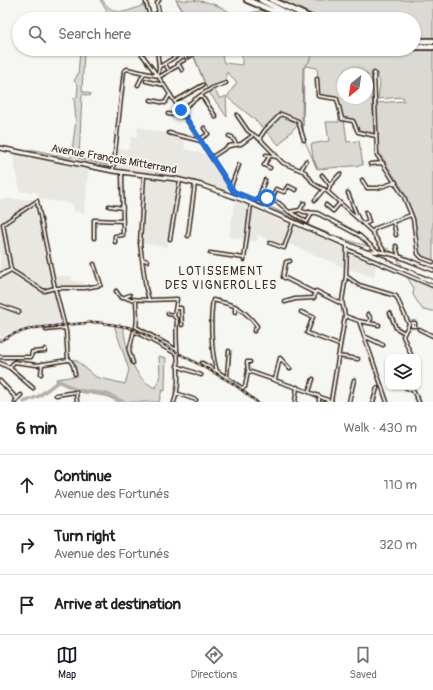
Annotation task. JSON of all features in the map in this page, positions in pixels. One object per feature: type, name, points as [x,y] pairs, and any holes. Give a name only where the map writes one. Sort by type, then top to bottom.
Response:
[{"type":"highway","points":[[247,0],[275,12]]},
{"type":"highway","points":[[261,0],[284,12]]},
{"type":"highway","points":[[272,0],[296,12]]},
{"type":"highway","points":[[276,0],[296,12]]},
{"type":"highway","points":[[421,41],[433,41]]},
{"type":"highway","points":[[421,47],[433,47]]},
{"type":"main road","name":"Avenue François Mitterrand","points":[[0,148],[113,171],[180,180],[224,193],[310,230]]},
{"type":"main road","points":[[310,230],[350,248],[433,281]]},
{"type":"main road","points":[[310,230],[368,252],[433,281]]},
{"type":"street","points":[[146,0],[149,12]]},
{"type":"street","points":[[159,12],[157,3],[160,0]]},
{"type":"street","points":[[143,56],[186,117],[234,192],[254,200],[267,198],[272,200],[307,222],[311,215],[309,212]]},
{"type":"street","points":[[158,56],[160,67],[158,76]]},
{"type":"street","points":[[160,67],[177,56],[181,62]]},
{"type":"street","points":[[177,64],[184,60]]},
{"type":"street","points":[[165,64],[168,69]]},
{"type":"street","points":[[113,171],[124,71],[127,69],[158,76],[179,64],[182,70]]},
{"type":"street","points":[[165,71],[172,67]]},
{"type":"street","points":[[138,85],[144,73]]},
{"type":"street","points":[[374,73],[377,155],[396,182],[411,215],[418,254],[422,258],[433,262]]},
{"type":"street","points":[[317,79],[318,96],[337,99],[342,119],[353,120],[358,132],[376,136]]},
{"type":"street","points":[[146,81],[164,85]]},
{"type":"street","points":[[181,110],[212,88],[226,83]]},
{"type":"street","points":[[175,101],[203,85]]},
{"type":"street","points":[[150,100],[165,103],[170,94]]},
{"type":"street","points":[[201,96],[216,117]]},
{"type":"street","points":[[168,114],[186,117]]},
{"type":"street","points":[[259,139],[265,130],[281,114],[298,121],[304,140]]},
{"type":"street","points":[[237,115],[252,136],[259,139],[289,166],[301,170],[314,184],[328,192],[364,224],[372,232],[385,252]]},
{"type":"street","points":[[201,140],[208,134],[204,128]]},
{"type":"street","points":[[169,134],[201,140]]},
{"type":"street","points":[[229,136],[232,137],[236,144]]},
{"type":"street","points":[[212,157],[230,146],[241,144],[252,136]]},
{"type":"street","points":[[266,155],[278,157]]},
{"type":"street","points":[[270,156],[264,165],[270,168]]},
{"type":"street","points":[[301,170],[306,161]]},
{"type":"street","points":[[370,164],[383,163]]},
{"type":"street","points":[[231,186],[239,165]]},
{"type":"street","points":[[115,242],[115,236],[123,235],[122,172]]},
{"type":"street","points":[[144,174],[140,247],[149,300]]},
{"type":"street","points":[[322,174],[330,185]]},
{"type":"street","points":[[328,192],[330,185],[340,174]]},
{"type":"street","points":[[170,238],[180,180]]},
{"type":"street","points":[[258,199],[265,180]]},
{"type":"street","points":[[362,180],[367,188],[378,188],[396,182]]},
{"type":"street","points":[[188,236],[195,184]]},
{"type":"street","points":[[272,200],[276,189],[284,192],[288,186],[296,190]]},
{"type":"street","points":[[315,200],[324,190]]},
{"type":"street","points":[[348,193],[358,219]]},
{"type":"street","points":[[3,224],[37,201],[65,328],[69,359],[73,365],[75,374]]},
{"type":"street","points":[[300,210],[304,203]]},
{"type":"street","points":[[326,205],[333,211],[340,203]]},
{"type":"street","points":[[210,253],[244,259],[251,204]]},
{"type":"street","points":[[109,206],[122,208]]},
{"type":"street","points":[[289,212],[300,210],[304,212],[317,213],[360,236],[378,251]]},
{"type":"street","points":[[364,224],[369,222],[366,212]]},
{"type":"street","points":[[372,232],[376,228],[411,215]]},
{"type":"street","points":[[94,238],[94,220],[123,221]]},
{"type":"street","points":[[393,221],[396,235]]},
{"type":"street","points":[[270,243],[284,248],[293,222]]},
{"type":"street","points":[[3,224],[11,270],[40,289],[85,288],[101,285],[94,264]]},
{"type":"street","points":[[396,246],[399,257]]},
{"type":"street","points":[[350,248],[374,255],[378,251]]},
{"type":"street","points":[[248,371],[275,379],[332,401],[345,316],[343,304],[350,248]]},
{"type":"street","points":[[350,248],[433,286]]},
{"type":"street","points":[[368,252],[385,252],[433,270]]},
{"type":"street","points":[[142,259],[147,261]]},
{"type":"street","points":[[290,261],[286,262],[283,277],[315,293],[316,291],[343,304]]},
{"type":"street","points":[[0,275],[8,273],[11,270]]},
{"type":"street","points":[[346,276],[359,285],[396,296],[411,324],[403,332]]},
{"type":"street","points":[[116,291],[120,298],[130,295]]},
{"type":"street","points":[[285,302],[286,300],[314,298],[315,293]]},
{"type":"street","points":[[125,297],[127,299],[136,300],[177,299],[174,315],[177,320],[177,366],[176,393],[174,402]]},
{"type":"street","points":[[217,372],[212,336],[211,313],[214,299],[235,306],[246,313],[256,326],[254,332]]},
{"type":"street","points":[[136,300],[136,311],[138,317],[136,327],[151,334],[177,350]]},
{"type":"street","points":[[0,305],[19,312]]},
{"type":"street","points":[[235,306],[235,312]]},
{"type":"street","points":[[176,308],[181,308],[182,325]]},
{"type":"street","points":[[301,312],[313,317],[308,333],[340,345]]},
{"type":"street","points":[[390,313],[396,328],[403,332]]},
{"type":"street","points":[[168,314],[174,315]]},
{"type":"street","points":[[368,314],[371,319],[370,322]]},
{"type":"street","points":[[345,316],[359,321],[379,325]]},
{"type":"street","points":[[359,321],[387,402]]},
{"type":"street","points":[[46,330],[65,328]]},
{"type":"street","points":[[419,329],[433,336]]},
{"type":"street","points":[[133,363],[129,351],[133,331],[149,338],[177,354]]},
{"type":"street","points":[[403,332],[403,336],[411,354]]},
{"type":"street","points":[[149,338],[151,334]]},
{"type":"street","points":[[364,336],[383,345]]},
{"type":"street","points":[[0,357],[30,356],[32,352],[45,351]]},
{"type":"street","points":[[227,377],[229,351]]},
{"type":"street","points":[[338,356],[358,358]]},
{"type":"street","points":[[275,379],[280,358],[290,369]]},
{"type":"street","points":[[10,368],[14,362],[42,364],[67,361],[69,359]]},
{"type":"street","points":[[202,363],[227,377],[242,388],[245,387],[248,371],[247,362],[250,362]]},
{"type":"street","points":[[0,363],[10,368],[33,388]]},
{"type":"street","points":[[41,374],[42,364]]},
{"type":"street","points":[[177,366],[201,375]]},
{"type":"street","points":[[309,392],[313,379]]},
{"type":"street","points":[[349,402],[354,380]]},
{"type":"street","points":[[0,381],[17,399]]},
{"type":"street","points":[[295,402],[297,388]]},
{"type":"street","points":[[373,402],[377,388]]},
{"type":"street","points":[[412,391],[419,402]]},
{"type":"street","points":[[56,394],[76,392],[77,402]]},
{"type":"street","points":[[176,393],[196,400]]},
{"type":"street","points":[[15,402],[21,396]]},
{"type":"street","points":[[319,396],[319,402]]},
{"type":"shaded area","points":[[100,0],[112,9],[121,12],[108,12]]},
{"type":"shaded area","points":[[176,0],[208,2],[229,12],[183,12]]},
{"type":"shaded area","points":[[279,0],[433,0],[433,39],[421,39],[421,12],[304,12]]},
{"type":"shaded area","points":[[144,5],[147,12],[121,12],[131,10]]},
{"type":"shaded area","points":[[264,10],[269,12],[255,12]]},
{"type":"shaded area","points":[[421,50],[433,50],[433,261],[419,254],[415,219],[403,190],[378,151],[376,103],[404,101],[403,97],[378,99],[380,83],[377,73],[373,73],[373,68],[337,68],[337,98],[320,95],[317,68],[306,66],[304,68],[303,141],[297,125],[279,145],[253,118],[227,97],[237,82],[227,72],[226,84],[214,89],[220,99],[226,96],[227,117],[208,91],[193,56],[222,56],[224,63],[242,65],[242,56],[421,56]]},
{"type":"shaded area","points":[[80,56],[84,56],[82,91],[91,94],[90,96],[82,94],[79,158],[111,166],[112,169],[28,151],[30,149],[71,158],[76,120],[74,98],[77,97],[78,85],[74,81],[78,74]]},
{"type":"shaded area","points":[[338,104],[373,104],[374,134],[359,131],[355,120],[344,119],[347,142],[359,141],[363,165],[318,169],[313,158],[311,144],[329,141],[326,122],[339,122]]},
{"type":"shaded area","points":[[138,127],[186,138],[184,149],[209,155],[232,189],[220,192],[179,180],[167,247],[140,243],[144,174],[113,171],[115,148],[129,149],[131,136],[137,137]]},
{"type":"shaded area","points":[[12,150],[89,166],[84,214],[74,211],[73,204],[39,199],[38,192],[20,192]]},
{"type":"shaded area","points":[[0,199],[35,199],[51,276],[72,276],[72,281],[84,282],[85,288],[58,288],[55,293],[58,310],[63,324],[37,326],[8,333],[0,338]]},
{"type":"shaded area","points":[[235,201],[345,248],[345,268],[287,243],[283,246],[258,235],[256,242],[229,237]]},
{"type":"shaded area","points":[[350,254],[376,263],[374,277],[349,269]]},
{"type":"shaded area","points":[[409,278],[433,287],[433,311],[422,310],[418,301],[413,295],[414,287]]},
{"type":"shaded area","points":[[114,325],[123,327],[126,345],[136,371],[148,384],[156,388],[160,375],[159,356],[166,358],[165,391],[162,390],[159,402],[119,402],[106,396],[79,392],[57,382],[56,379],[76,376],[72,360],[76,360],[96,377],[125,384],[129,370]]},
{"type":"waterway","points":[[176,0],[184,12]]},
{"type":"waterway","points":[[194,56],[207,89]]},
{"type":"waterway","points":[[302,121],[303,68],[309,62],[311,56]]},
{"type":"waterway","points":[[302,123],[302,130]]},
{"type":"waterway","points":[[305,141],[317,169]]},
{"type":"waterway","points":[[236,195],[271,210]]},
{"type":"waterway","points":[[259,201],[314,227],[371,247]]},
{"type":"waterway","points":[[376,248],[379,249],[380,247]]},
{"type":"waterway","points":[[387,248],[393,253]]},
{"type":"waterway","points":[[395,257],[402,265]]},
{"type":"waterway","points":[[407,277],[414,288],[413,295],[423,310],[433,311]]},
{"type":"waterway","points":[[24,402],[39,396],[59,381],[77,390],[107,394],[124,402]]},
{"type":"railway","points":[[0,341],[13,334],[34,328],[96,322],[128,327],[146,335],[234,384],[257,402]]},
{"type":"district","name":"LOTISSEMENT DES VIGNEROLLES","points":[[221,278]]},
{"type":"route","points":[[181,110],[234,192],[254,200],[267,198]]}]
